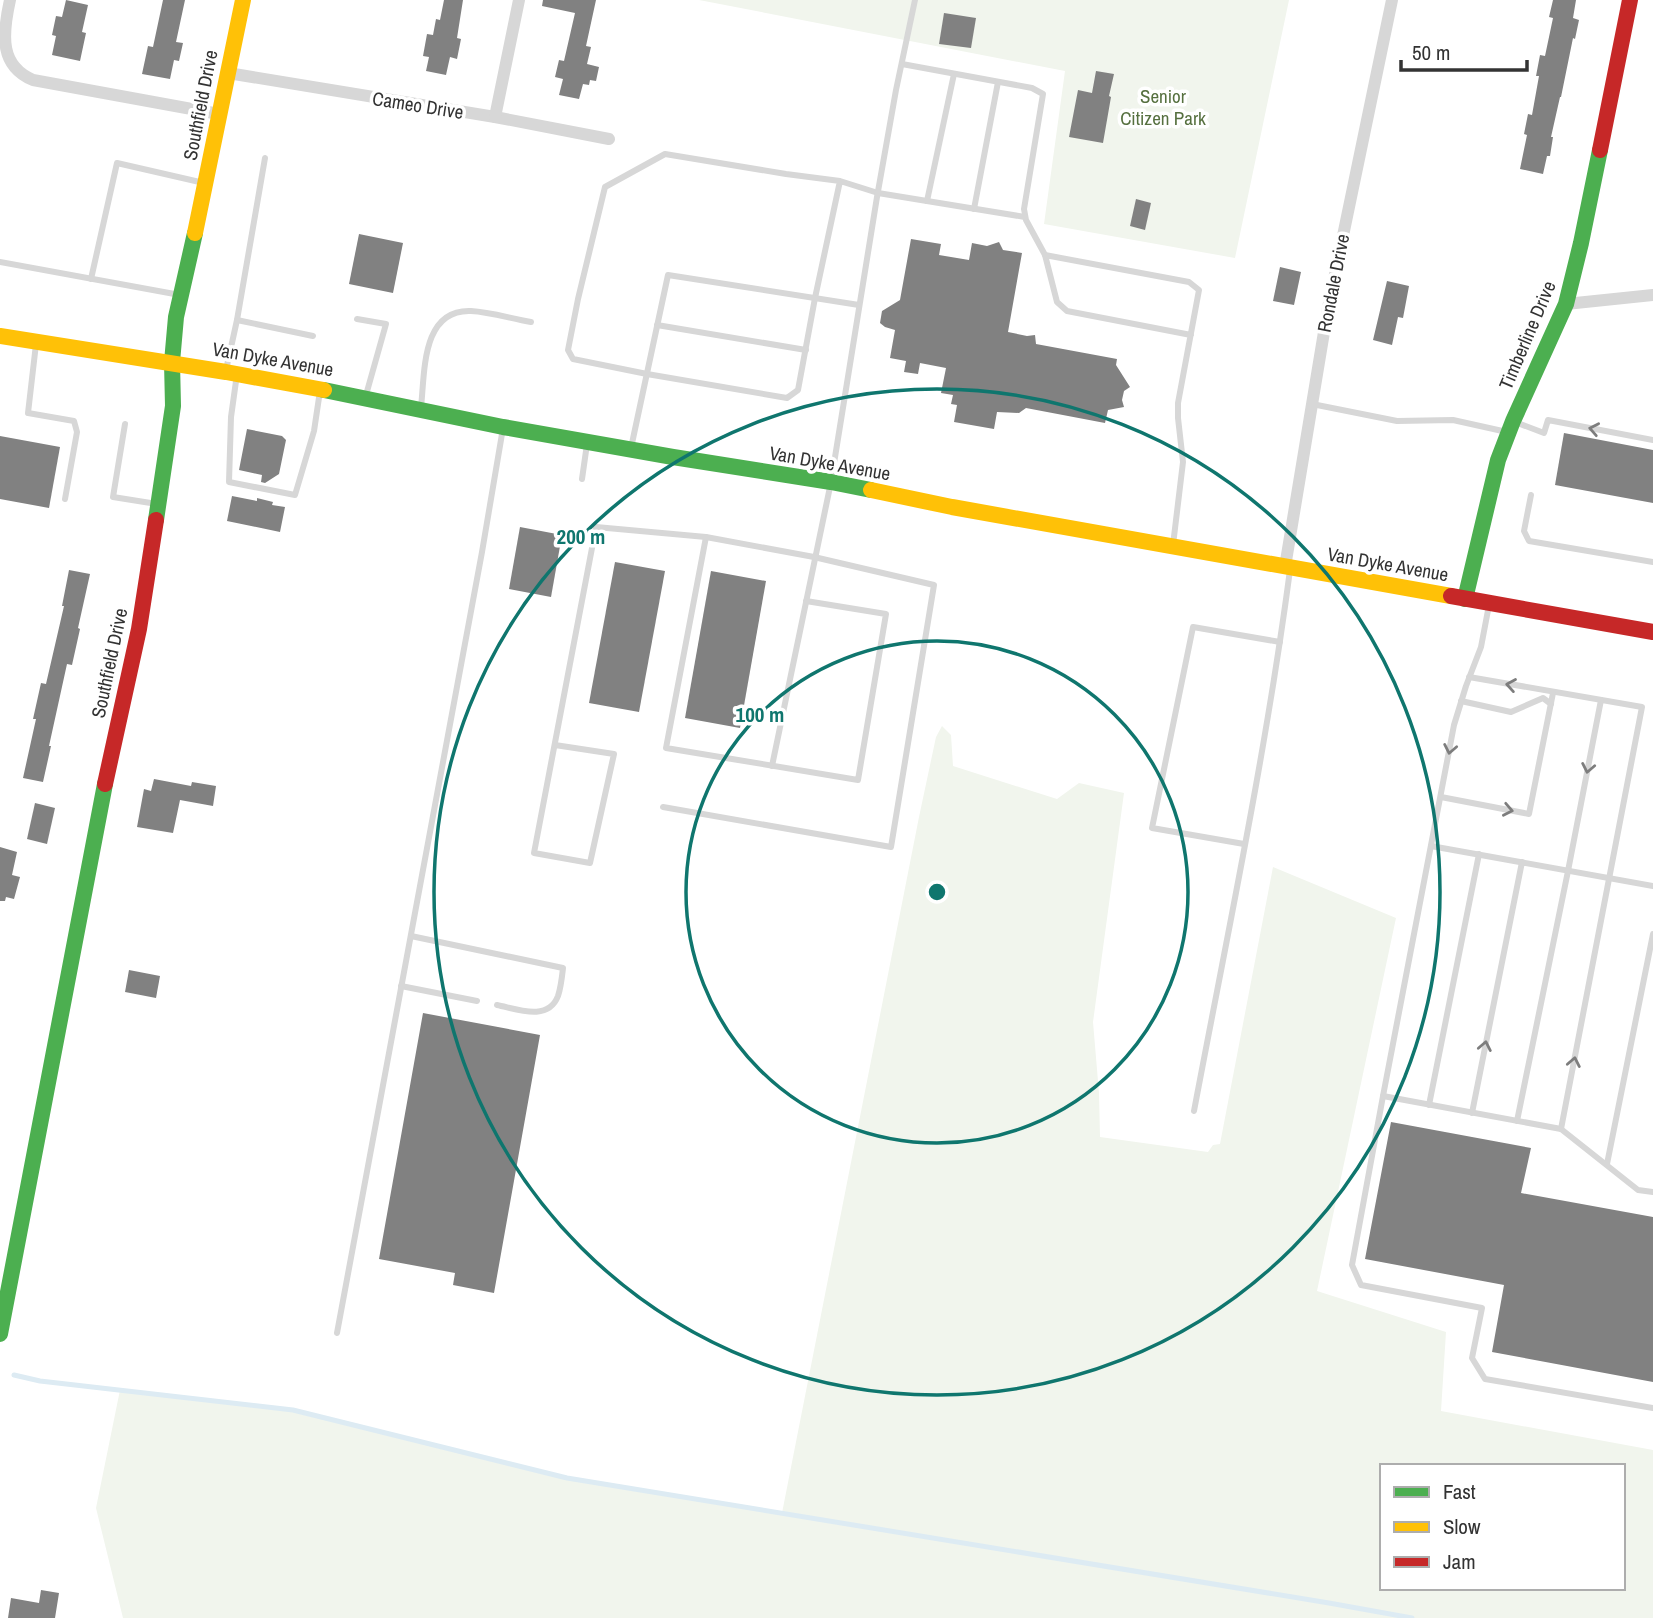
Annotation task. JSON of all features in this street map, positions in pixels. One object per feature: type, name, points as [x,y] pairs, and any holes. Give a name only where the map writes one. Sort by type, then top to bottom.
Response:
[{"type":"street","points":[[10,0],[1,48],[5,63],[15,73],[33,80],[219,114]]},
{"type":"street","name":"Southfield Drive","points":[[0,1334],[107,769],[139,629],[173,406],[172,362],[176,317],[243,0]]},
{"type":"street","points":[[495,117],[519,0]]},
{"type":"street","name":"Rondale Drive","points":[[1287,568],[1317,365],[1392,0]]},
{"type":"street","name":"Timberline Drive","points":[[1465,599],[1498,460],[1510,427],[1566,304],[1630,0]]},
{"type":"street","name":"Cameo Drive","points":[[228,73],[609,138]]},
{"type":"street","points":[[1566,304],[1653,295]]},
{"type":"street","name":"Van Dyke Avenue","points":[[0,336],[172,362],[630,450],[831,482],[952,507],[1653,632]]},
{"type":"lane","points":[[772,766],[831,482],[878,193],[915,0]]},
{"type":"lane","points":[[902,64],[1032,88],[1044,94],[1024,209],[1025,217],[1045,255],[1057,302],[1067,311],[1191,335]]},
{"type":"lane","points":[[927,201],[954,74]]},
{"type":"lane","points":[[974,209],[998,82]]},
{"type":"lane","points":[[840,181],[798,390],[787,398],[573,359],[568,350],[605,187],[665,154],[840,181],[878,193],[1025,217]]},
{"type":"lane","points":[[265,158],[237,320],[231,373],[229,482],[295,495],[314,431],[320,389]]},
{"type":"lane","points":[[90,279],[117,163],[206,183]]},
{"type":"lane","points":[[1045,255],[1189,282],[1199,290],[1178,403],[1183,462],[1173,547]]},
{"type":"lane","points":[[0,262],[180,295]]},
{"type":"lane","points":[[630,450],[668,275],[859,305]]},
{"type":"lane","points":[[421,409],[427,348],[438,325],[448,317],[458,312],[472,311],[531,322]]},
{"type":"lane","points":[[357,319],[386,324],[365,397]]},
{"type":"lane","points":[[237,320],[313,336]]},
{"type":"lane","points":[[657,325],[806,349]]},
{"type":"lane","points":[[36,342],[28,413],[74,421],[78,432],[65,499]]},
{"type":"lane","points":[[1312,404],[1397,421],[1453,421],[1544,433],[1548,420],[1653,440]]},
{"type":"lane","points":[[125,424],[113,496],[159,505]]},
{"type":"lane","points":[[337,1333],[503,426]]},
{"type":"lane","points":[[582,479],[588,442]]},
{"type":"lane","points":[[1531,495],[1524,531],[1530,541],[1653,562]]},
{"type":"lane","points":[[555,745],[614,754],[590,863],[534,853],[596,527],[706,537],[814,557],[933,585],[891,846],[663,807]]},
{"type":"lane","points":[[706,537],[666,748],[858,780],[886,614],[806,601]]},
{"type":"lane","points":[[1194,1111],[1280,642],[1287,568]]},
{"type":"lane","points":[[1489,603],[1481,647],[1454,725],[1352,1265],[1361,1285],[1482,1308],[1472,1358],[1486,1379],[1653,1408]]},
{"type":"lane","points":[[1244,844],[1152,828],[1193,627],[1280,642]]},
{"type":"lane","points":[[1469,677],[1642,707],[1562,1129]]},
{"type":"lane","points":[[1441,797],[1529,814],[1553,692]]},
{"type":"lane","points":[[1461,701],[1511,712],[1543,698],[1551,704]]},
{"type":"lane","points":[[1517,1121],[1601,701]]},
{"type":"lane","points":[[1431,846],[1653,886]]},
{"type":"lane","points":[[1429,1105],[1479,854]]},
{"type":"lane","points":[[1472,1112],[1522,862]]},
{"type":"lane","points":[[1607,1164],[1653,934]]},
{"type":"lane","points":[[411,936],[563,968],[558,995],[545,1011],[532,1012],[497,1005]]},
{"type":"lane","points":[[401,986],[477,1001]]},
{"type":"lane","points":[[1382,1096],[1562,1129],[1638,1190],[1653,1192]]},
{"type":"green space","name":"Senior Citizen Park","points":[[699,0],[1289,0],[1235,258],[1044,224],[1065,71]]},
{"type":"green space","points":[[942,726],[951,735],[953,766],[1057,799],[1079,783],[1124,793],[1093,1022],[1100,1137],[1208,1152],[1213,1145],[1220,1144],[1273,867],[1396,918],[1317,1291],[1446,1332],[1441,1411],[1653,1450],[1653,1618],[123,1618],[96,1508],[120,1390],[293,1410],[567,1478],[782,1513],[936,737]]},
{"type":"building","points":[[66,0],[88,5],[82,32],[86,33],[80,61],[52,55],[56,16],[62,17]]},
{"type":"building","points":[[163,0],[185,0],[176,42],[183,43],[179,61],[174,60],[170,79],[142,74],[148,46],[153,47]]},
{"type":"building","points":[[444,0],[463,0],[457,38],[461,39],[457,59],[450,57],[446,75],[426,71],[429,57],[423,56],[427,34],[433,35],[436,19],[440,20]]},
{"type":"building","points":[[543,0],[596,0],[586,46],[591,47],[587,64],[599,67],[596,81],[590,80],[589,85],[583,84],[579,99],[559,95],[563,79],[555,77],[559,60],[564,61],[575,13],[542,6]]},
{"type":"building","points":[[1553,0],[1576,0],[1573,18],[1579,20],[1551,137],[1550,156],[1547,156],[1543,174],[1520,169],[1528,114],[1532,115],[1539,76],[1536,76],[1540,55],[1545,56],[1553,18],[1549,17]]},
{"type":"building","points":[[944,13],[976,18],[971,48],[939,44]]},
{"type":"building","points":[[1096,71],[1114,74],[1103,143],[1069,137],[1078,90],[1092,93]]},
{"type":"building","points":[[1136,199],[1151,203],[1145,230],[1130,226]]},
{"type":"building","points":[[359,234],[403,243],[393,293],[349,284]]},
{"type":"building","points":[[911,239],[941,244],[939,255],[969,260],[972,243],[987,246],[999,242],[1003,250],[1022,253],[1008,332],[1035,335],[1036,344],[1117,359],[1116,365],[1130,387],[1124,391],[1124,407],[1108,410],[1105,423],[1026,408],[1019,413],[997,412],[994,429],[954,422],[957,405],[951,404],[953,395],[941,393],[946,368],[920,363],[918,374],[904,372],[906,361],[890,358],[895,330],[880,323],[882,311],[900,300]]},
{"type":"building","points":[[1280,267],[1301,272],[1294,305],[1273,301]]},
{"type":"building","points":[[1387,281],[1409,286],[1403,318],[1398,317],[1392,345],[1373,340]]},
{"type":"building","points":[[247,429],[282,436],[286,440],[279,474],[265,483],[261,482],[262,475],[239,470]]},
{"type":"building","points":[[1564,433],[1653,450],[1653,503],[1555,485]]},
{"type":"building","points":[[0,436],[60,447],[49,508],[0,499]]},
{"type":"building","points":[[232,496],[257,501],[257,498],[285,507],[280,532],[227,521]]},
{"type":"building","points":[[520,527],[562,535],[551,597],[509,589]]},
{"type":"building","points":[[615,562],[665,571],[639,712],[589,703]]},
{"type":"building","points":[[69,570],[90,574],[72,665],[67,664],[43,782],[23,778],[36,719],[33,719],[41,683],[46,684],[64,606]]},
{"type":"building","points":[[711,571],[766,581],[740,728],[685,718]]},
{"type":"building","points":[[154,779],[191,786],[192,782],[216,786],[213,806],[180,800],[173,833],[137,827],[144,789],[151,791]]},
{"type":"building","points":[[35,803],[55,808],[47,844],[27,839]]},
{"type":"building","points":[[0,847],[17,852],[12,875],[20,877],[14,899],[6,897],[5,901],[0,901]]},
{"type":"building","points":[[129,970],[160,976],[156,998],[125,992]]},
{"type":"building","points":[[423,1013],[540,1035],[494,1293],[453,1285],[455,1273],[379,1259]]},
{"type":"building","points":[[1391,1122],[1531,1148],[1521,1193],[1653,1217],[1653,1382],[1492,1352],[1504,1285],[1365,1259]]},
{"type":"building","points":[[41,1590],[59,1593],[55,1618],[8,1618],[11,1598],[39,1603]]},
{"type":"waterway","points":[[14,1375],[40,1381],[293,1410],[567,1478],[1412,1618]]},
{"type":"traffic: fast","points":[[1465,599],[1498,460],[1566,304],[1600,150]]},
{"type":"traffic: fast","points":[[156,520],[173,406],[172,362],[176,317],[195,233]]},
{"type":"traffic: fast","points":[[324,390],[503,427],[871,490]]},
{"type":"traffic: fast","points":[[0,1334],[105,784]]},
{"type":"traffic: slow","points":[[195,233],[243,0]]},
{"type":"traffic: slow","points":[[0,336],[324,390]]},
{"type":"traffic: slow","points":[[871,490],[952,507],[1451,596]]},
{"type":"traffic: jam","points":[[1600,150],[1630,0]]},
{"type":"traffic: jam","points":[[105,784],[139,629],[156,520]]},
{"type":"traffic: jam","points":[[1451,596],[1653,632]]}]
